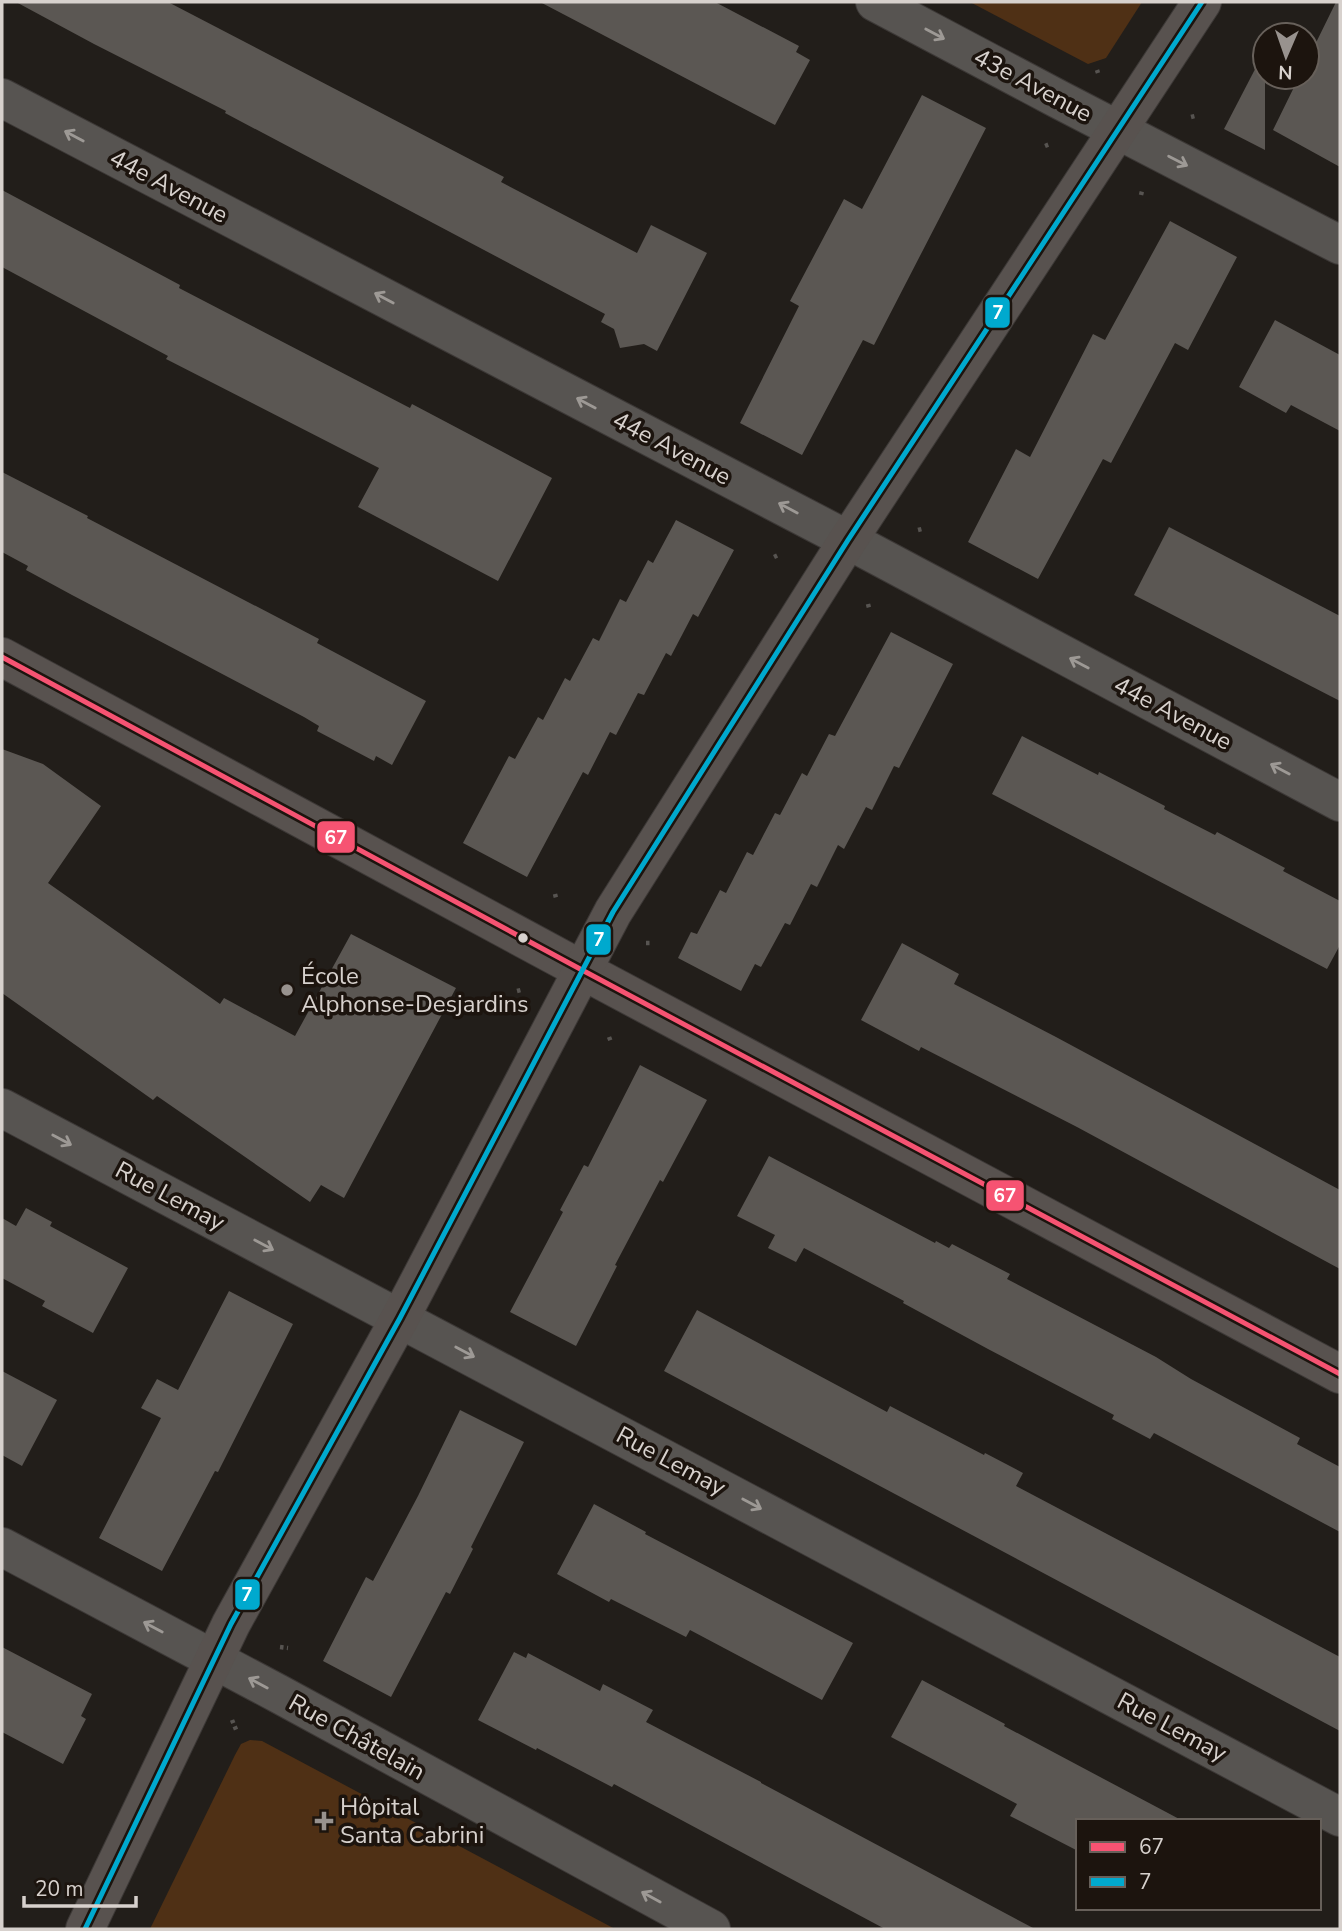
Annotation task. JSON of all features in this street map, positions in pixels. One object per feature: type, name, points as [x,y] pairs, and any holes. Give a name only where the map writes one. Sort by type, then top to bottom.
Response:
[{"type":"street","name":"43e Avenue","points":[[875,2],[1340,245]]},
{"type":"street","points":[[85,1929],[213,1659],[400,1318],[612,912],[848,540],[1202,2]]},
{"type":"street","name":"44e Avenue","points":[[2,98],[848,540],[1340,802]]},
{"type":"street","points":[[2,657],[1340,1374]]},
{"type":"street","name":"Rue Lemay","points":[[2,1108],[1340,1817]]},
{"type":"street","name":"Rue Châtelain","points":[[2,1547],[711,1929]]},
{"type":"path","points":[[280,1647],[288,1648]]},
{"type":"path","points":[[232,1720],[237,1732]]},
{"type":"shaded area","points":[[970,2],[1142,2],[1106,58],[1088,64]]},
{"type":"shaded area","points":[[250,1740],[262,1741],[615,1929],[150,1929],[235,1755],[241,1744]]},
{"type":"building","points":[[16,2],[168,2],[504,177],[501,182],[637,253],[651,225],[707,253],[657,351],[644,344],[620,348],[614,329],[601,322],[605,314]]},
{"type":"building","points":[[540,2],[715,2],[799,46],[796,52],[810,60],[775,125]]},
{"type":"building","points":[[1336,2],[1340,2],[1340,167],[1273,130],[1292,91],[1321,91],[1321,33]]},
{"type":"building","points":[[1251,77],[1251,91],[1265,91],[1265,150],[1224,129]]},
{"type":"building","points":[[922,95],[986,128],[874,345],[863,340],[802,455],[740,423],[799,306],[790,301],[844,199],[862,209]]},
{"type":"building","points":[[2,190],[180,285],[179,288],[410,408],[412,404],[552,478],[498,581],[358,507],[379,468],[166,359],[168,356],[2,267]]},
{"type":"building","points":[[1170,221],[1237,257],[1188,350],[1175,343],[1111,463],[1103,459],[1038,579],[968,542],[1016,449],[1030,457],[1093,334],[1105,340]]},
{"type":"building","points":[[1275,320],[1340,355],[1340,431],[1291,405],[1286,413],[1239,387]]},
{"type":"building","points":[[2,472],[319,639],[317,643],[426,701],[392,765],[376,756],[374,761],[317,731],[319,726],[304,717],[26,570],[28,566],[2,552]]},
{"type":"building","points":[[676,520],[734,550],[698,617],[693,614],[671,656],[666,653],[644,695],[638,693],[616,735],[610,732],[588,775],[583,772],[527,877],[463,843],[509,756],[515,759],[538,717],[543,720],[565,678],[570,681],[593,638],[599,641],[620,599],[626,602],[648,560],[653,563]]},
{"type":"building","points":[[1169,527],[1340,616],[1340,701],[1134,595]]},
{"type":"building","points":[[891,632],[953,664],[899,768],[894,766],[872,810],[866,807],[844,849],[838,845],[817,887],[811,884],[790,925],[785,923],[761,967],[755,964],[741,991],[678,958],[691,932],[697,934],[720,890],[726,893],[747,852],[753,855],[775,813],[780,815],[802,773],[807,776],[829,734],[835,736]]},
{"type":"building","points":[[1022,736],[1098,775],[1099,772],[1215,835],[1217,832],[1340,901],[1340,945],[1327,969],[992,794]]},
{"type":"building","points":[[2,749],[43,764],[101,806],[48,883],[220,1004],[224,998],[295,1036],[351,934],[456,988],[344,1198],[321,1185],[310,1202],[157,1096],[153,1100],[2,993]]},
{"type":"building","points":[[902,943],[959,974],[954,984],[1340,1190],[1340,1269],[1077,1127],[921,1047],[919,1051],[861,1020]]},
{"type":"building","points":[[640,1065],[707,1100],[663,1182],[660,1180],[576,1346],[510,1312],[563,1212],[560,1210],[584,1165],[588,1167]]},
{"type":"building","points":[[769,1156],[935,1243],[936,1241],[949,1248],[952,1244],[1010,1274],[1007,1279],[1156,1357],[1300,1438],[1297,1444],[1340,1467],[1340,1532],[1154,1433],[1150,1439],[1112,1419],[1114,1415],[804,1248],[796,1262],[768,1248],[775,1235],[737,1216]]},
{"type":"building","points":[[26,1208],[52,1222],[50,1226],[128,1268],[93,1333],[42,1306],[45,1301],[2,1278],[2,1218],[16,1226]]},
{"type":"building","points":[[229,1291],[293,1324],[218,1472],[215,1471],[162,1571],[99,1538],[161,1418],[141,1408],[157,1379],[178,1390]]},
{"type":"building","points":[[697,1310],[887,1412],[890,1406],[1023,1473],[1016,1486],[1340,1657],[1340,1731],[664,1371]]},
{"type":"building","points":[[2,1371],[57,1400],[22,1466],[2,1455]]},
{"type":"building","points":[[460,1410],[524,1442],[450,1594],[446,1592],[391,1697],[323,1661],[366,1577],[373,1581]]},
{"type":"building","points":[[594,1504],[646,1532],[645,1534],[853,1643],[822,1700],[690,1630],[686,1637],[611,1599],[609,1602],[557,1574]]},
{"type":"building","points":[[2,1647],[92,1694],[81,1716],[86,1719],[63,1764],[2,1732]]},
{"type":"building","points":[[514,1652],[526,1658],[528,1653],[600,1691],[603,1684],[653,1710],[646,1722],[1035,1929],[885,1929],[614,1784],[612,1787],[478,1720]]},
{"type":"building","points":[[922,1680],[1179,1819],[1076,1819],[1076,1850],[1010,1816],[1017,1804],[891,1737]]},
{"type":"transit line","name":"7","points":[[85,1929],[231,1624],[400,1318],[613,912],[848,540],[1202,2]]},
{"type":"transit line","name":"67","points":[[2,657],[1340,1374]]},
{"type":"place","name":"École Alphonse-Desjardins","points":[[287,990]]},
{"type":"place","name":"Hôpital Santa Cabrini","points":[[324,1821]]}]
